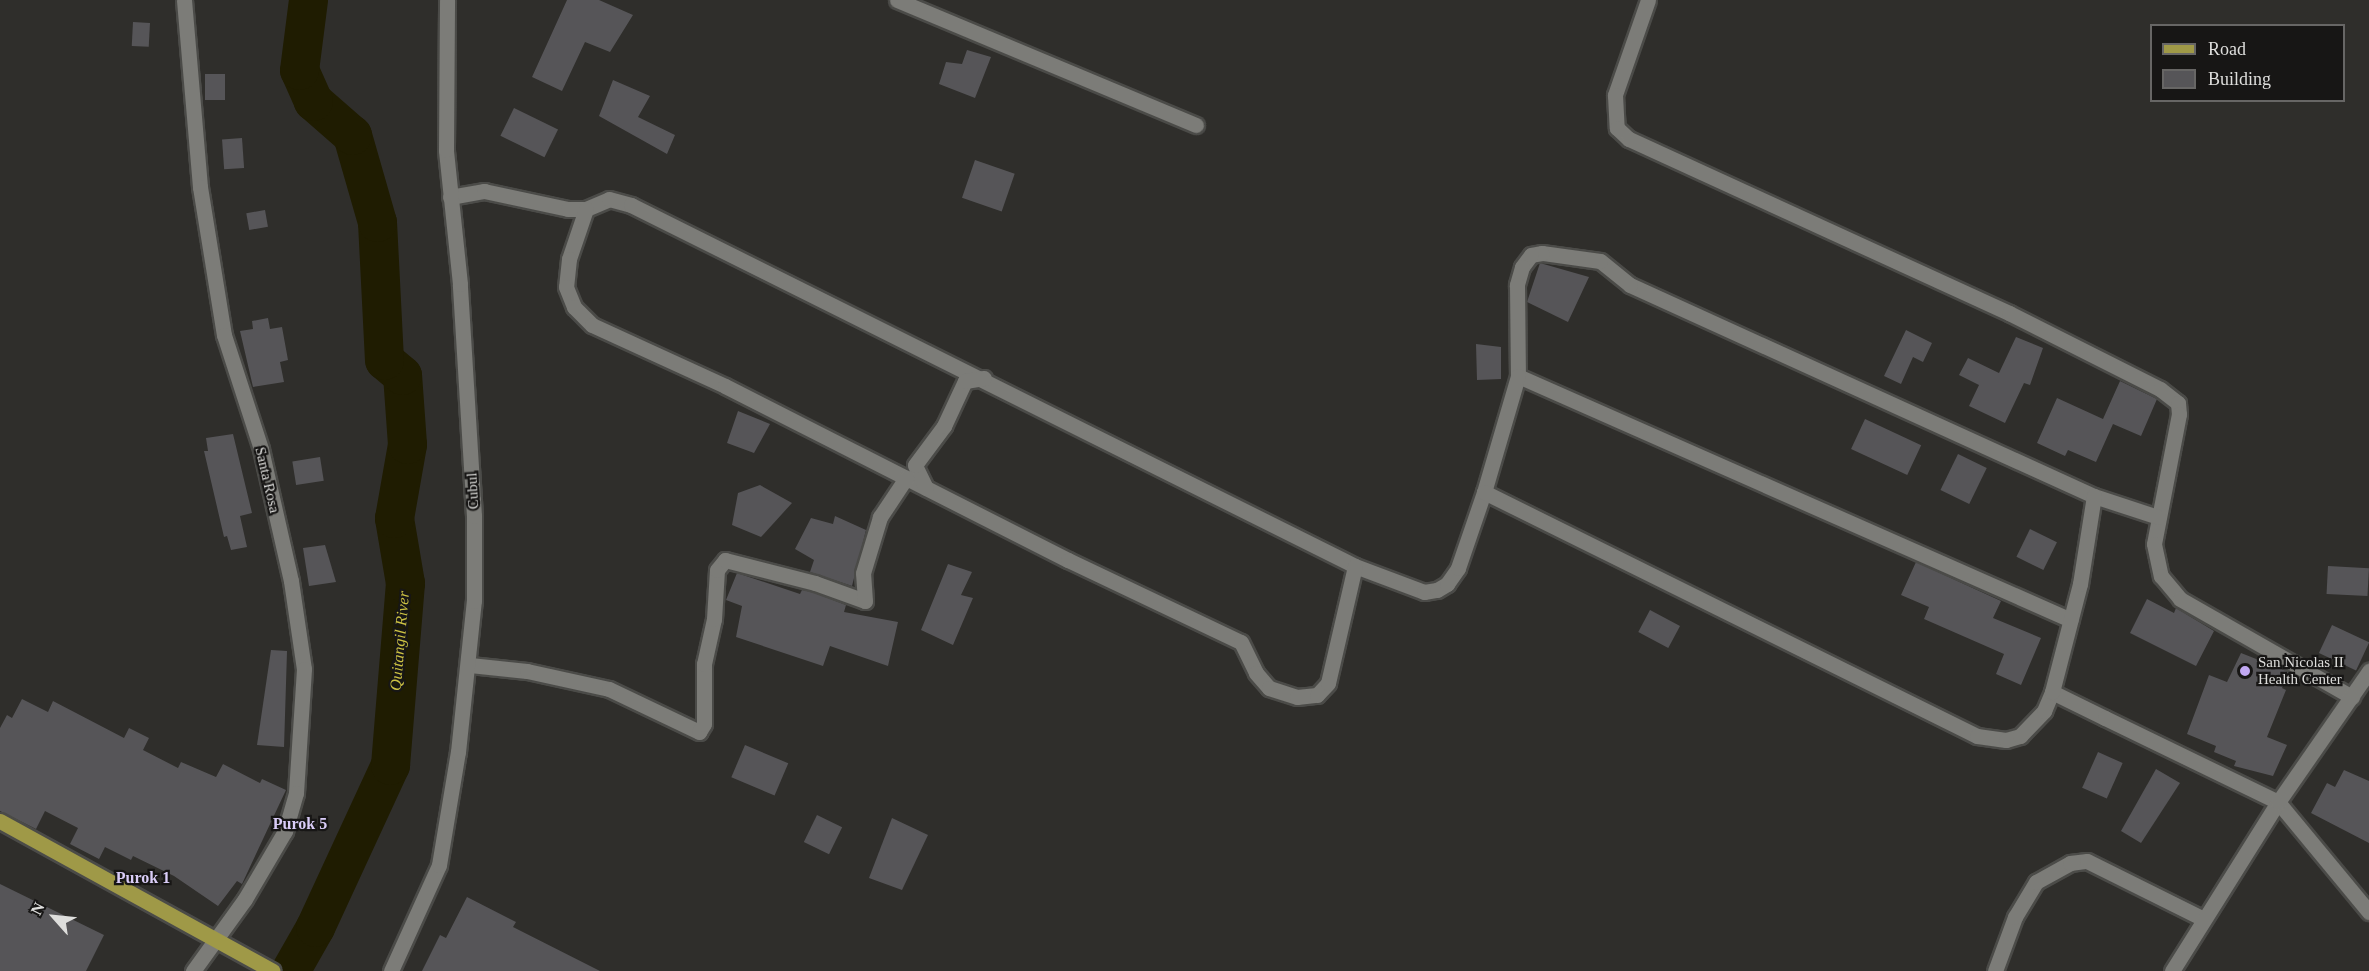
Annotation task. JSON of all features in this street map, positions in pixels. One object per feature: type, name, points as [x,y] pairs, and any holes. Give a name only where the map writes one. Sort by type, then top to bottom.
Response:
[{"type":"main road","points":[[0,821],[212,940],[273,971]]},
{"type":"street","name":"Santa Rosa","points":[[184,0],[200,187],[224,335],[261,449],[291,580],[303,669],[296,793],[285,831],[245,899],[212,940],[193,971]]},
{"type":"street","name":"Cubul","points":[[391,971],[439,865],[470,665],[474,516],[446,150],[447,0]]},
{"type":"street","points":[[897,0],[1196,125]]},
{"type":"street","points":[[1648,0],[1615,95],[1617,128],[1629,139],[2009,313],[2160,389],[2178,403],[2179,414],[2158,517],[2155,556],[2161,576],[2180,599],[2352,697]]},
{"type":"street","points":[[450,196],[484,191],[505,193],[547,205],[586,209],[609,199],[641,209],[984,378],[1356,566],[1425,592],[1437,590],[1458,568],[1484,492],[1518,376],[1517,285],[1522,267],[1531,255],[1542,253],[1600,261],[1630,285],[2094,496],[2158,517]]},
{"type":"street","points":[[586,209],[568,259],[566,287],[574,307],[592,325],[725,386],[926,488],[1241,642],[1256,673],[1269,687],[1297,697],[1317,695],[1333,672],[1356,566]]},
{"type":"street","points":[[1518,376],[2071,620]]},
{"type":"street","points":[[926,488],[915,465],[944,426],[965,381],[984,378]]},
{"type":"street","points":[[470,665],[527,671],[609,689],[699,732],[704,724],[704,664],[714,619],[717,570],[725,560],[806,580],[865,601],[862,573],[880,517],[906,478]]},
{"type":"street","points":[[1484,492],[1984,739],[2006,740],[2020,736],[2044,711],[2052,692],[2071,620],[2094,496]]},
{"type":"street","points":[[2172,971],[2202,918],[2278,802],[2369,671]]},
{"type":"street","points":[[2052,692],[2278,802],[2369,912]]},
{"type":"street","points":[[1995,971],[2014,917],[2036,882],[2070,863],[2087,861],[2202,918]]},
{"type":"building","points":[[567,0],[599,0],[633,15],[610,52],[585,42],[562,91],[532,77]]},
{"type":"building","points":[[133,22],[150,23],[149,47],[132,46]]},
{"type":"building","points":[[967,50],[991,57],[975,98],[939,84],[946,62],[962,64]]},
{"type":"building","points":[[205,74],[225,74],[225,100],[205,100]]},
{"type":"building","points":[[613,80],[650,96],[638,117],[675,135],[667,154],[599,116]]},
{"type":"building","points":[[514,108],[558,129],[544,157],[500,136]]},
{"type":"building","points":[[242,138],[244,168],[224,169],[222,139]]},
{"type":"building","points":[[975,160],[1015,174],[1002,211],[962,198]]},
{"type":"building","points":[[265,210],[268,227],[249,230],[246,213]]},
{"type":"building","points":[[1540,263],[1589,277],[1568,322],[1527,302]]},
{"type":"building","points":[[268,318],[270,329],[282,327],[288,360],[280,362],[284,382],[253,387],[240,331],[253,329],[252,321]]},
{"type":"building","points":[[1906,330],[1932,343],[1923,362],[1913,357],[1901,384],[1884,376]]},
{"type":"building","points":[[2016,337],[2043,348],[2030,385],[2024,383],[2005,423],[1969,406],[1979,385],[1959,375],[1968,358],[1999,373]]},
{"type":"building","points":[[1476,344],[1501,347],[1501,379],[1477,380]]},
{"type":"building","points":[[2120,381],[2157,399],[2141,436],[2113,424],[2096,462],[2068,450],[2065,456],[2037,443],[2057,398],[2103,419]]},
{"type":"building","points":[[738,411],[770,424],[754,453],[727,443]]},
{"type":"building","points":[[1865,419],[1921,445],[1907,475],[1851,449]]},
{"type":"building","points":[[233,434],[252,513],[240,516],[247,547],[231,550],[227,536],[224,537],[204,451],[208,451],[206,438]]},
{"type":"building","points":[[1958,454],[1987,468],[1969,504],[1940,490]]},
{"type":"building","points":[[320,457],[324,481],[296,485],[292,461]]},
{"type":"building","points":[[760,485],[792,503],[761,537],[732,525],[738,493]]},
{"type":"building","points":[[835,516],[866,530],[852,586],[810,572],[814,560],[795,549],[811,518],[833,524]]},
{"type":"building","points":[[2030,529],[2057,542],[2043,570],[2016,557]]},
{"type":"building","points":[[325,545],[336,582],[309,586],[303,548]]},
{"type":"building","points":[[1916,562],[2001,601],[1993,618],[2041,638],[2021,685],[1996,674],[2004,654],[1924,619],[1929,607],[1901,595]]},
{"type":"building","points":[[948,564],[972,572],[961,595],[973,598],[953,645],[921,630]]},
{"type":"building","points":[[2328,566],[2369,568],[2367,596],[2327,594]]},
{"type":"building","points":[[737,573],[800,594],[802,590],[812,592],[846,605],[844,612],[898,622],[888,666],[830,646],[823,666],[736,637],[742,606],[726,600]]},
{"type":"building","points":[[2147,599],[2174,613],[2176,608],[2214,631],[2196,666],[2130,633]]},
{"type":"building","points":[[1650,610],[1680,626],[1668,648],[1638,632]]},
{"type":"building","points":[[2332,625],[2369,642],[2356,670],[2319,653]]},
{"type":"building","points":[[271,650],[287,651],[284,747],[257,745]]},
{"type":"building","points":[[2241,653],[2289,672],[2282,688],[2286,690],[2267,737],[2287,745],[2273,776],[2234,766],[2236,761],[2214,752],[2216,746],[2187,734],[2209,675],[2227,682]]},
{"type":"building","points":[[22,699],[48,712],[53,701],[124,738],[129,728],[149,738],[143,750],[178,768],[181,762],[216,777],[223,764],[260,783],[262,779],[286,790],[242,884],[237,881],[218,906],[174,876],[133,856],[131,860],[105,847],[99,859],[70,844],[78,828],[45,811],[36,829],[0,811],[0,728],[7,715],[12,718]]},
{"type":"building","points":[[745,745],[788,763],[775,796],[731,777]]},
{"type":"building","points":[[2098,752],[2123,763],[2107,799],[2082,788]]},
{"type":"building","points":[[2156,769],[2180,783],[2141,843],[2121,831]]},
{"type":"building","points":[[2344,770],[2369,781],[2369,843],[2311,813],[2327,783],[2335,787]]},
{"type":"building","points":[[817,815],[842,827],[829,854],[804,842]]},
{"type":"building","points":[[892,818],[928,835],[902,890],[869,878]]},
{"type":"building","points":[[0,884],[104,935],[86,971],[0,971]]},
{"type":"building","points":[[467,897],[516,922],[513,927],[600,971],[422,971],[440,935],[446,938]]},
{"type":"waterway","name":"Quitangil River","points":[[290,971],[315,927],[390,765],[405,583],[394,518],[407,444],[402,375],[384,360],[377,222],[352,135],[313,101],[299,70],[308,0]]},
{"type":"place","name":"San Nicolas II Health Center","points":[[2245,671]]},
{"type":"district","name":"Purok 5","points":[[300,824]]},
{"type":"district","name":"Purok 1","points":[[143,878]]}]
